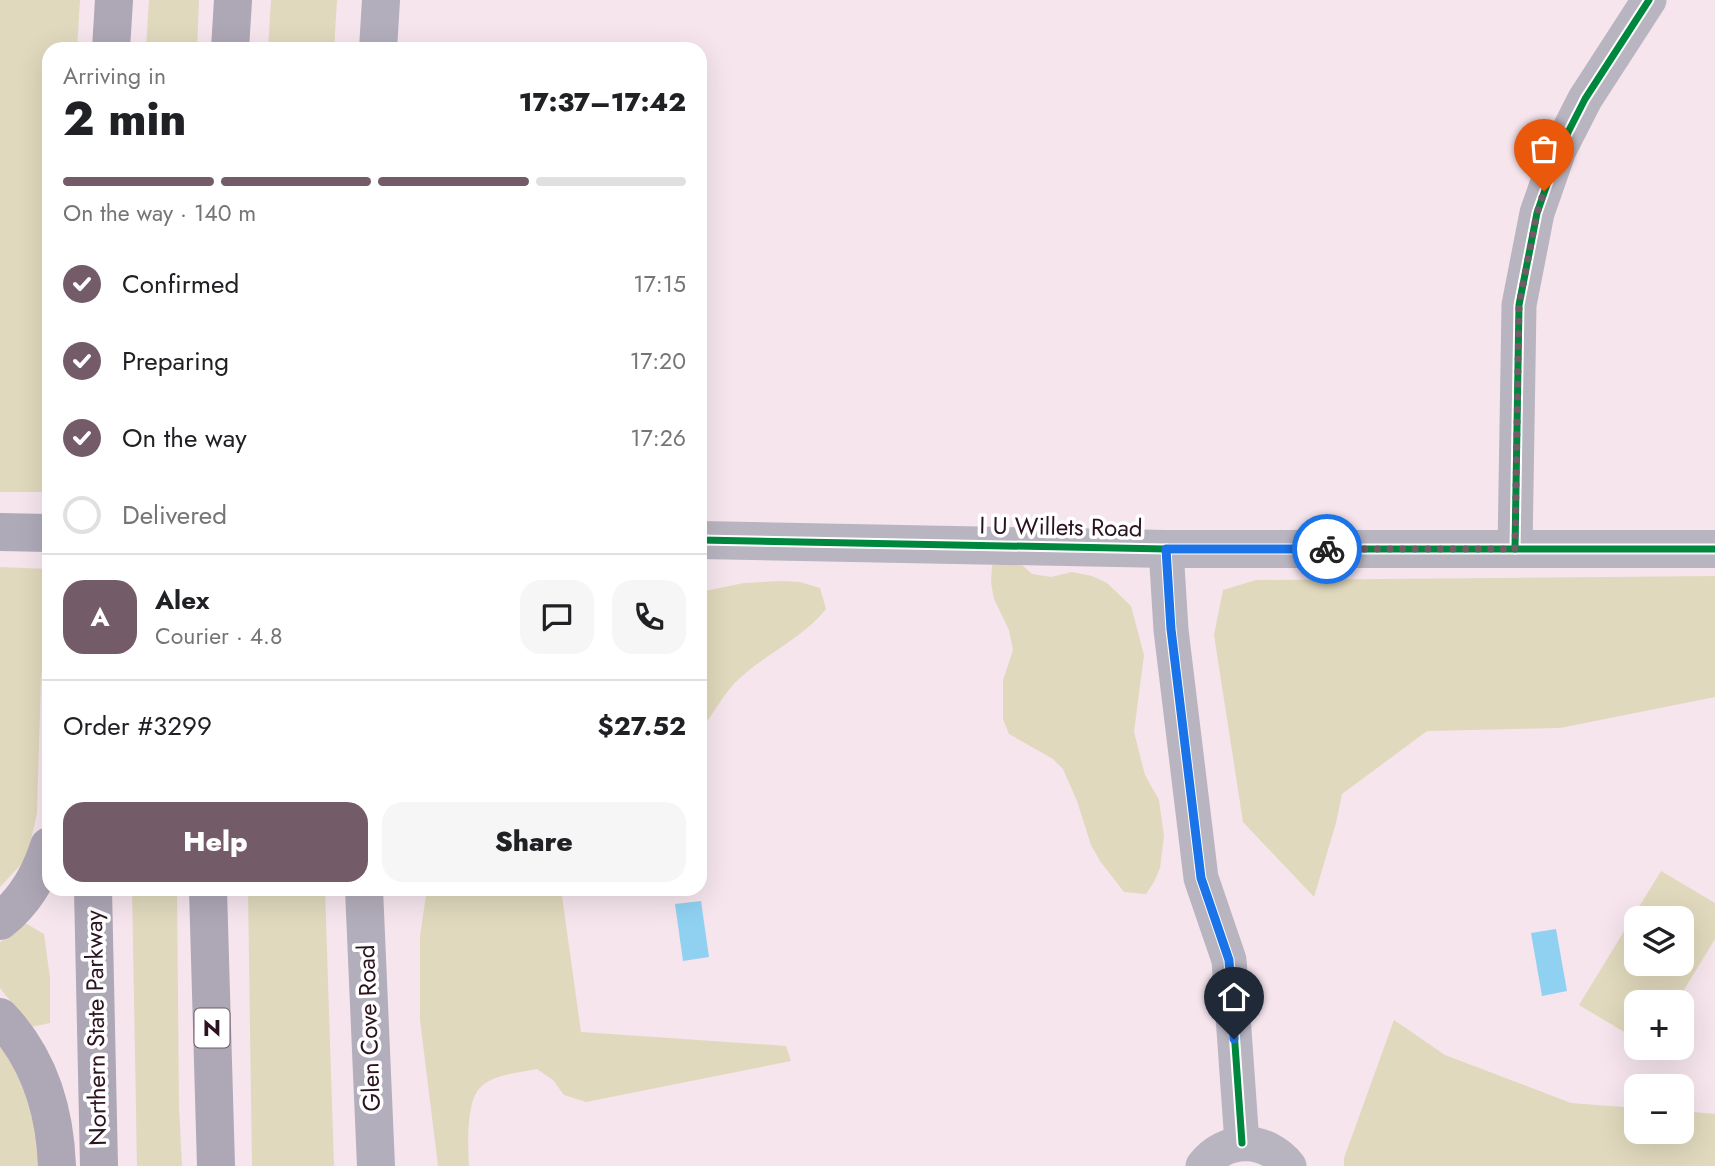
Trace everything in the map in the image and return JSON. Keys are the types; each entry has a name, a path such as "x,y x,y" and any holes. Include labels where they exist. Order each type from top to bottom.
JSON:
{"highway":[{"path":"111,42 114,0"},
{"path":"230,42 233,0"},
{"path":"0,921 15,908 27,892 42,864"},
{"name":"Northern State Parkway","path":"93,896 99,1166"},
{"name":"N","path":"208,896 216,1166"},
{"path":"0,1017 19,1040 43,1082 54,1132 57,1166"}],"main road":[{"path":"378,42 381,0"},
{"path":"0,532 42,533"},
{"name":"Glen Cove Road","path":"364,896 376,1166"}],"street":[{"path":"1515,549 1519,305 1537,213 1559,150 1585,99 1649,0"},
{"name":"I U Willets Road","path":"707,540 1166,549 1715,549"},
{"path":"1166,549 1171,629 1201,878 1229,960 1242,1143"},
{"path":"1203,1166 1214,1154 1227,1146 1242,1143 1259,1145 1275,1152 1289,1166"}],"shaded area":[{"path":"0,0 80,0 77,42 42,42 42,492 0,492"},
{"path":"149,0 199,0 197,42 146,42"},
{"path":"271,0 337,0 334,42 268,42"},
{"path":"1021,564 1032,574 1051,577 1072,572 1092,576 1107,583 1131,606 1144,655 1134,732 1145,775 1159,800 1164,836 1160,868 1146,894 1124,892 1091,845 1063,769 1053,759 1009,734 1003,719 1003,680 1013,650 1009,630 994,599 992,565"},
{"path":"0,567 42,569 37,813 27,858 0,887"},
{"path":"1715,576 1715,697 1560,728 1427,731 1342,794 1314,897 1243,822 1214,635 1223,590 1256,580"},
{"path":"800,582 820,588 826,609 796,637 740,678 707,721 707,591 744,583"},
{"path":"1661,871 1715,903 1715,939 1694,973 1694,906 1640,906"},
{"path":"132,896 177,896 182,1166 137,1166"},
{"path":"248,896 325,896 334,1166 252,1166"},
{"path":"426,896 562,896 581,1032 786,1046 791,1061 586,1102 564,1095 553,1080 537,1069 498,1077 479,1089 472,1105 469,1166 438,1166 420,1020 420,936"},
{"path":"25,923 44,934 50,978 50,1023 31,1027 0,988 0,942 13,935"},
{"path":"1624,931 1624,976 1692,976 1684,990 1624,990 1624,1032 1579,1005"},
{"path":"1394,1020 1445,1055 1571,1103 1624,1107 1624,1144 1694,1144 1694,1112 1715,1114 1715,1166 1344,1166 1344,1158"},
{"path":"0,1042 27,1069 43,1166 0,1166"}],"water":[{"path":"701,901 709,957 683,961 675,904"},
{"path":"1556,929 1567,991 1542,996 1531,933"}],"cycle path":[{"path":"1515,549 1519,305 1537,213 1559,150 1585,99 1649,0"},
{"path":"707,540 1166,549 1715,549"},
{"path":"1166,549 1171,630 1201,878 1229,960 1242,1143"}],"way so far":[{"path":"1327,549 1515,549 1519,305 1537,213 1544,191"}],"route":[{"path":"1234,1039 1229,960 1201,878 1171,629 1166,549 1327,549"}]}
